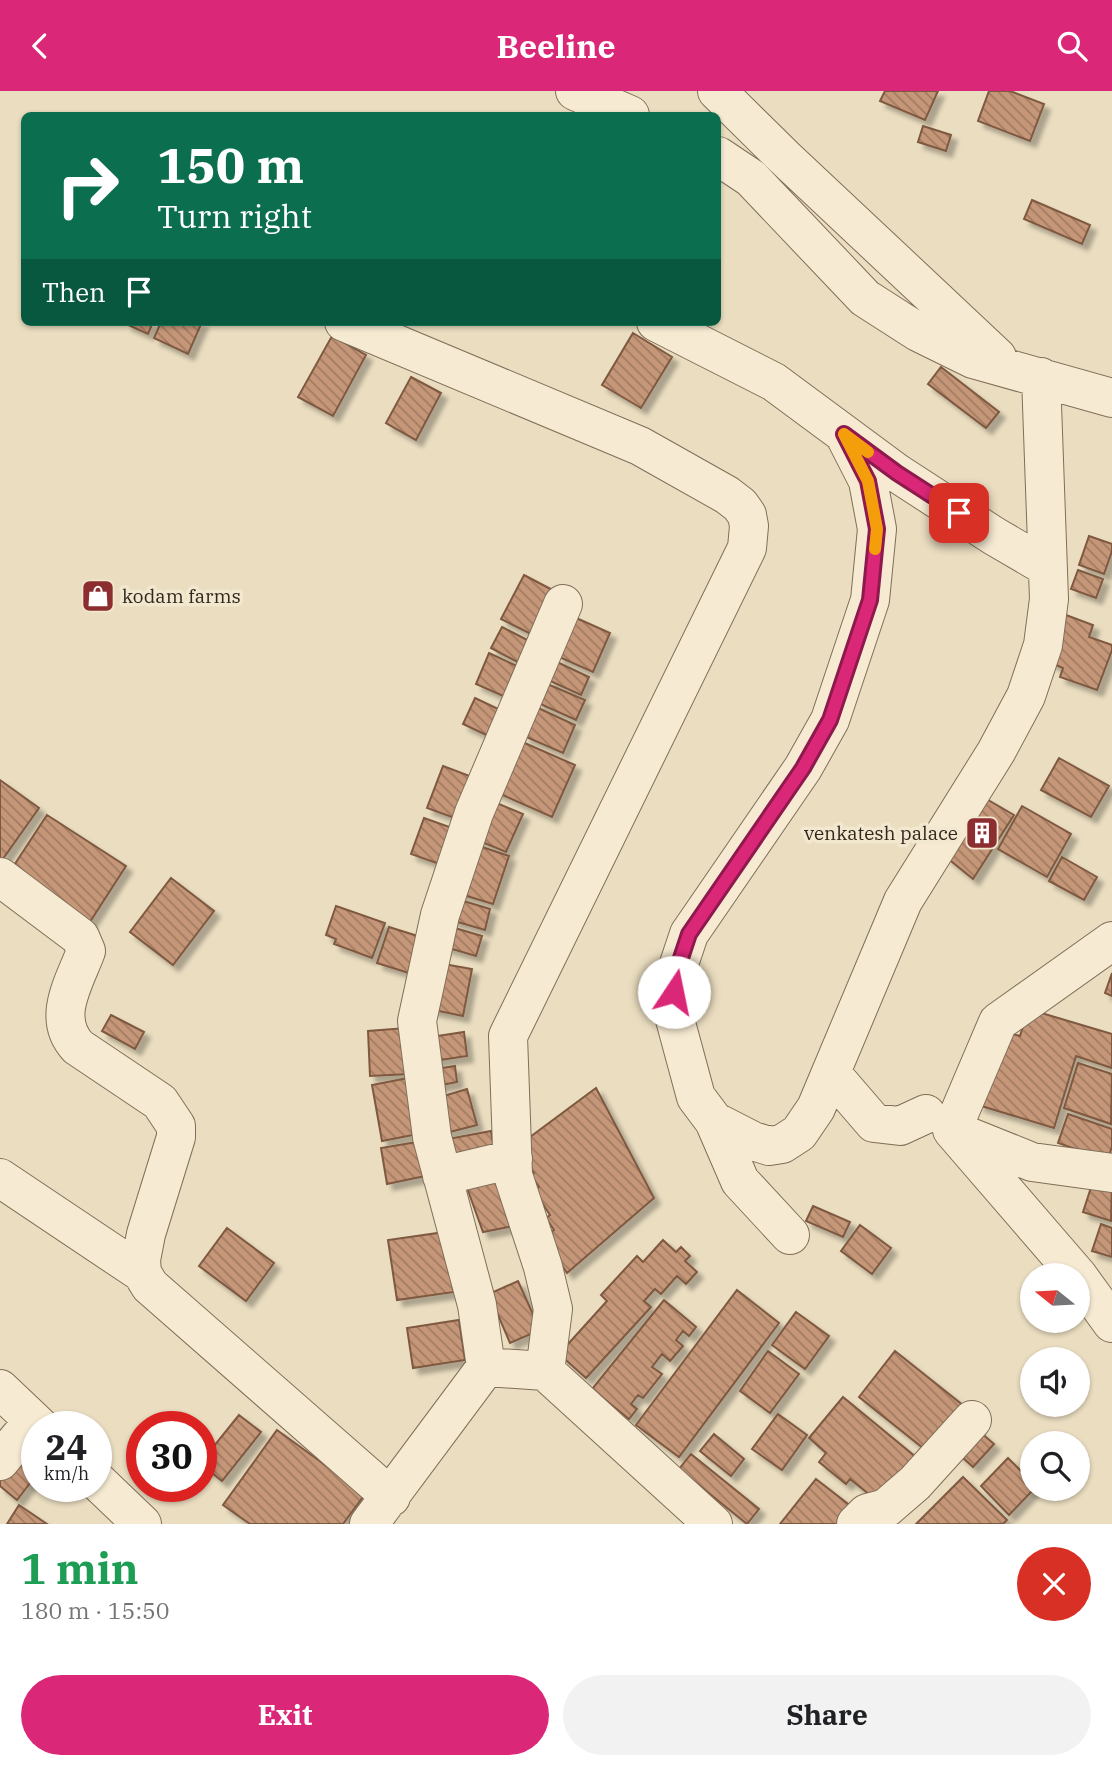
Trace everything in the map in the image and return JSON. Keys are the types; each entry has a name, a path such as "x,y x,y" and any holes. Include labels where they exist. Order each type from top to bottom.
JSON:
{"street":[{"path":"575,91 622,112"},
{"path":"714,1121 734,1133 769,1146 782,1144 799,1133 816,1108 903,901 996,752 1026,696 1043,645 1049,599 1048,567 1025,373 784,157 717,91"},
{"path":"721,158 751,178 865,298 918,332 973,359 1112,397"},
{"path":"366,326 389,330 640,446 727,495 740,505 747,515 749,526 747,548 723,599 508,1036 513,1175 543,1267 553,1309 545,1371"},
{"path":"664,326 774,382 897,473 994,536 1048,567"},
{"path":"789,1234 740,1181 714,1121 696,1097 673,1012 676,973 689,934 803,768 830,720 870,600 877,529 868,481 844,434"},
{"path":"0,1178 142,1273 150,1286 379,1515 486,1367 477,1305 432,1137 417,1020 440,915 474,813 563,604"},
{"path":"0,877 80,937 86,951 68,991 65,1019 69,1037 78,1047 160,1102 176,1126 176,1137 146,1234 141,1260 142,1273"},
{"path":"939,1122 998,1022 1112,941"},
{"path":"831,1073 874,1123 900,1126 939,1122 1032,1162 1112,1173"},
{"path":"939,1122 1066,1263"},
{"path":"442,1176 513,1159"},
{"path":"1090,1275 1112,1277"},
{"path":"1090,1293 1112,1323"},
{"path":"486,1367 545,1371 713,1524"},
{"path":"0,1389 23,1411"},
{"path":"856,1524 867,1513 886,1508 915,1483 972,1420"},
{"path":"0,1461 21,1439"},
{"path":"112,1496 142,1524"}],"building":[{"path":"885,91 938,91 925,120 880,101"},
{"path":"989,91 1010,91 1044,104 1030,141 978,121"},
{"path":"923,126 951,135 946,151 918,142"},
{"path":"1032,200 1090,225 1082,244 1024,219"},
{"path":"130,326 151,326 148,334"},
{"path":"159,326 200,326 188,354 154,338"},
{"path":"633,333 672,357 641,408 602,385"},
{"path":"332,336 366,355 333,416 298,397"},
{"path":"941,367 999,412 986,428 928,384"},
{"path":"411,377 441,393 416,440 386,423"},
{"path":"1089,536 1112,544 1104,574 1079,565"},
{"path":"1078,570 1103,579 1096,598 1071,589"},
{"path":"524,575 562,595 539,638 501,619"},
{"path":"1066,615 1093,625 1089,637 1112,645 1097,690 1060,677 1063,668 1049,662"},
{"path":"574,617 610,633 593,672 557,656"},
{"path":"502,627 541,647 529,668 491,648"},
{"path":"489,653 532,673 519,703 476,684"},
{"path":"557,662 589,677 581,695 548,680"},
{"path":"545,683 585,700 576,720 536,702"},
{"path":"475,698 511,715 499,741 463,724"},
{"path":"536,707 575,725 563,753 524,736"},
{"path":"511,737 575,765 552,817 489,789"},
{"path":"1059,758 1109,786 1091,817 1041,790"},
{"path":"443,766 475,778 460,820 427,808"},
{"path":"0,780 39,808 0,863"},
{"name":"venkatesh palace","path":"983,797 1014,815 973,879 946,857"},
{"path":"487,799 523,814 506,852 470,837"},
{"path":"1022,806 1071,834 1047,877 998,849"},
{"path":"47,815 126,866 86,928 7,876"},
{"path":"424,818 458,830 445,866 411,854"},
{"path":"473,844 509,856 493,904 457,893"},
{"path":"1062,857 1097,877 1084,900 1049,881"},
{"path":"171,878 214,911 173,965 130,932"},
{"path":"457,899 490,909 485,930 451,920"},
{"path":"336,906 385,923 372,958 334,944 336,939 326,935"},
{"path":"448,926 482,936 476,956 442,946"},
{"path":"389,927 424,938 412,974 377,963"},
{"path":"438,963 472,969 463,1016 429,1009"},
{"path":"1112,973 1112,996 1105,993"},
{"path":"1028,1009 1112,1034 1112,1068 1076,1056 1054,1128 978,1105 1009,1033 1020,1036"},
{"path":"111,1015 144,1032 135,1049 102,1031"},
{"path":"406,1028 409,1074 370,1076 368,1031"},
{"path":"464,1032 467,1056 427,1062 424,1038"},
{"path":"1078,1063 1112,1074 1111,1124 1064,1108"},
{"path":"455,1066 457,1082 432,1087 429,1070"},
{"path":"408,1078 418,1134 382,1141 372,1085"},
{"path":"596,1088 654,1198 567,1273 552,1251 547,1235 554,1230 546,1218 550,1215 534,1190 539,1187 526,1162 532,1157 522,1143"},
{"path":"467,1089 477,1125 446,1133 437,1098"},
{"path":"1068,1114 1112,1129 1112,1147 1107,1160 1058,1143"},
{"path":"491,1131 496,1161 454,1169 448,1139"},
{"path":"423,1141 430,1175 387,1184 381,1148"},
{"path":"1095,1175 1112,1181 1111,1221 1083,1212"},
{"path":"503,1177 518,1225 483,1232 466,1185"},
{"path":"813,1206 850,1222 843,1237 806,1221"},
{"path":"1101,1224 1112,1228 1112,1257 1092,1251"},
{"path":"860,1225 891,1248 872,1274 841,1251"},
{"path":"227,1228 274,1263 246,1301 199,1266"},
{"path":"445,1232 454,1292 397,1300 388,1240"},
{"path":"663,1240 676,1252 681,1247 690,1256 685,1261 697,1272 686,1284 677,1276 661,1294 655,1289 644,1301 651,1307 586,1378 559,1354 607,1301 601,1295 637,1256 643,1262"},
{"path":"518,1281 540,1330 510,1343 489,1294"},
{"path":"737,1290 779,1323 679,1457 636,1425"},
{"path":"664,1300 696,1327 689,1336 683,1331 676,1340 683,1346 670,1361 662,1354 652,1367 662,1374 643,1398 638,1395 631,1404 637,1409 629,1419 592,1389"},
{"path":"796,1312 829,1336 805,1369 772,1345"},
{"path":"459,1320 465,1360 413,1368 407,1328"},
{"path":"768,1351 799,1374 770,1413 740,1391"},
{"path":"895,1351 969,1410 933,1456 859,1397"},
{"path":"843,1397 917,1458 880,1503 850,1479 846,1484 819,1462 826,1453 809,1438"},
{"path":"778,1414 807,1435 782,1470 752,1449"},
{"path":"239,1415 261,1432 222,1481 217,1477 217,1442"},
{"path":"971,1424 994,1444 973,1467 951,1447"},
{"path":"277,1430 365,1494 343,1524 250,1524 223,1505"},
{"path":"714,1434 744,1459 731,1476 700,1451"},
{"path":"13,1451 21,1457 21,1495 17,1500 0,1486 0,1467"},
{"path":"691,1454 759,1509 747,1524 679,1469"},
{"path":"1008,1458 1020,1470 1020,1501 1022,1501 1009,1515 981,1486"},
{"path":"963,1477 1007,1520 1003,1524 916,1524"},
{"path":"816,1479 852,1507 839,1524 780,1524"},
{"path":"19,1505 47,1524 7,1524"}],"slow traffic":[{"path":"868,452 844,434 868,481 877,529 875,549"}],"place":[{"name":"kodam farms","path":"98,596"},
{"name":"venkatesh palace","path":"982,833"}],"route":[{"path":"674,992 676,973 689,934 803,768 830,720 870,600 877,529 868,481 844,434 897,473 959,513"}]}
